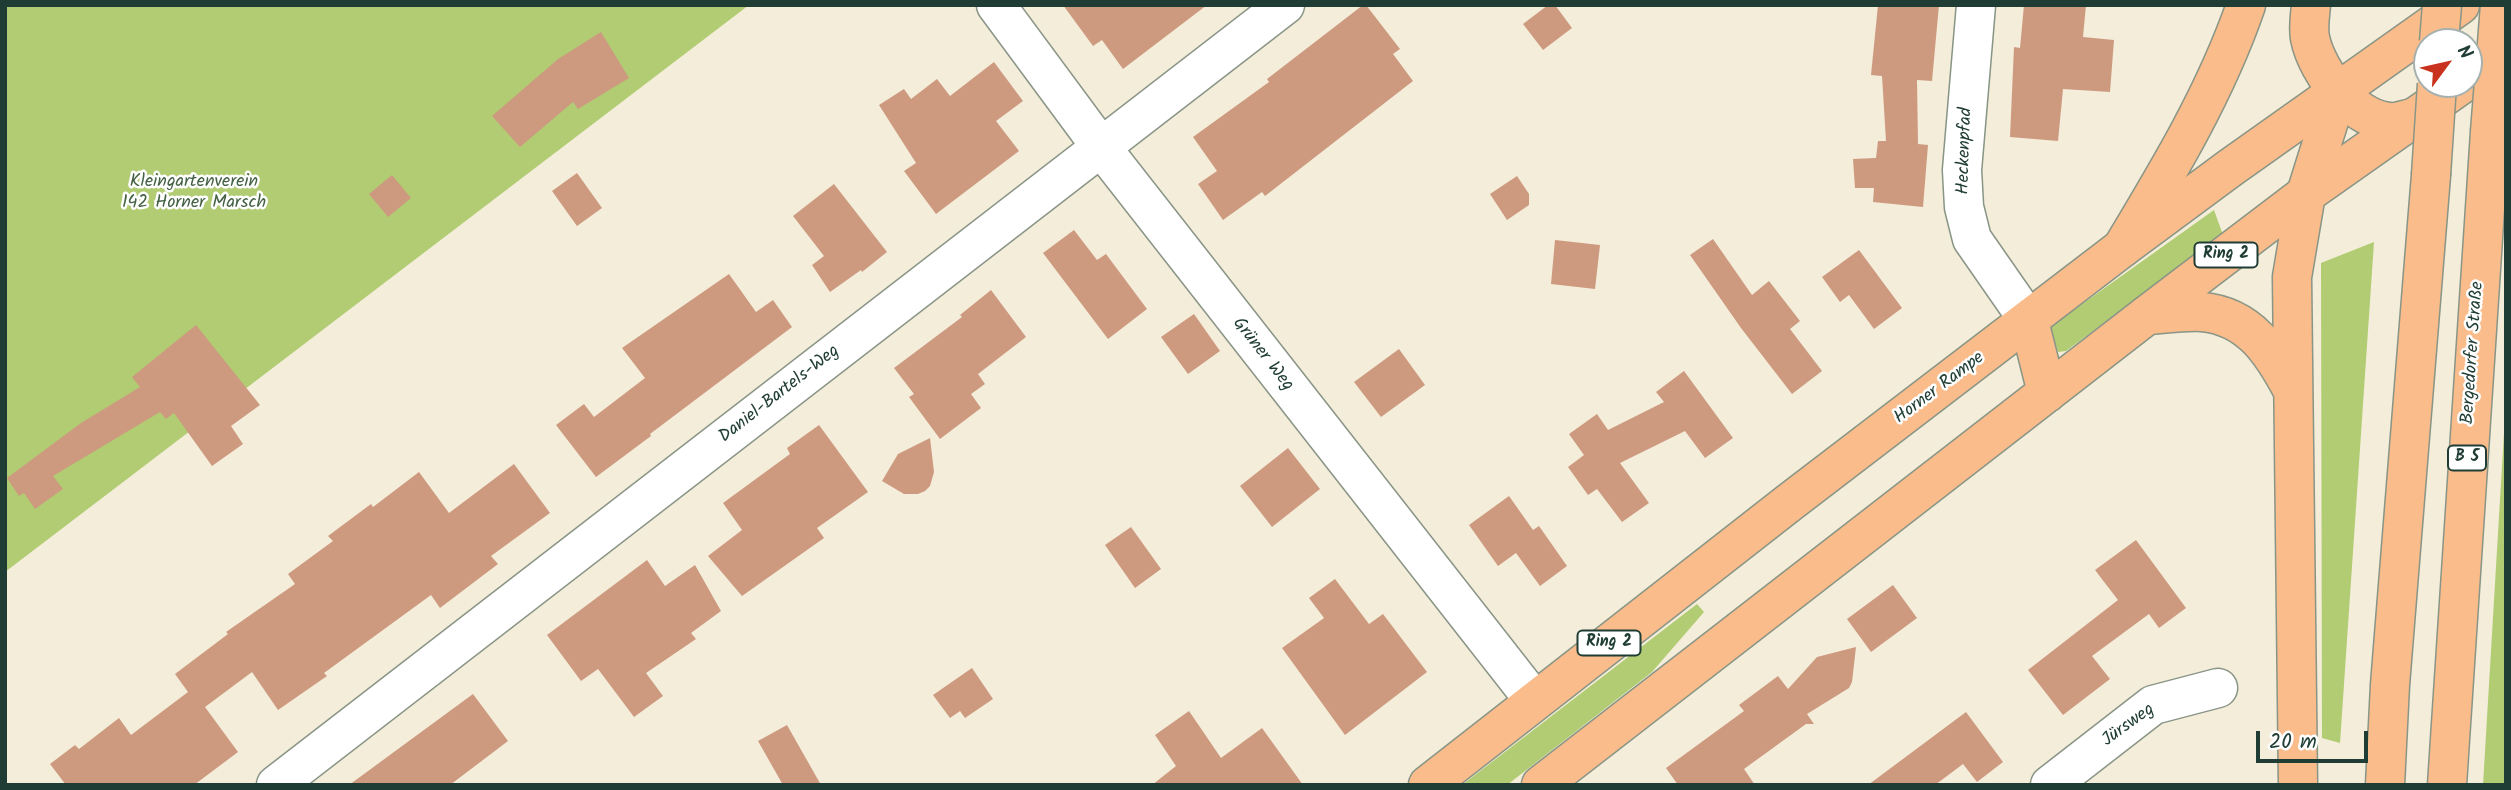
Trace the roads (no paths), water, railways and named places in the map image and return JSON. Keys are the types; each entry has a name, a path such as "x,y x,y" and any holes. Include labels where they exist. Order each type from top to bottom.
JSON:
{"main road":[{"path":"2122,248 2202,110 2235,38 2246,5"},
{"path":"2311,5 2309,29 2315,54 2339,93 2365,114 2396,122 2412,118"},
{"path":"2440,28 2442,5"},
{"name":"Horner Rampe","path":"1428,785 2122,248 2460,5"},
{"name":"Bergedorfer Straße","path":"2447,785 2453,662 2500,5"},
{"path":"2483,70 2506,55"},
{"path":"2298,785 2292,277 2306,194 2339,93"},
{"path":"2385,785 2392,657 2436,98"},
{"name":"Ring 2","path":"1541,785 2147,315 2306,194 2441,98"},
{"path":"2147,315 2200,312 2235,320 2259,339 2280,366 2294,394"},
{"path":"2029,321 2047,393"}],"street":[{"name":"Grüner Weg","path":"996,5 1101,147 1534,701"},
{"name":"Daniel-Bartels-Weg","path":"276,785 1285,5"},
{"name":"Heckenpfad","path":"1976,5 1962,170 1964,208 1972,239 2029,321"},
{"name":"Jürsweg","path":"2050,785 2153,705 2218,688"}],"park label":[{"name":"Kleingartenverein 142 Horner Marsch","path":"194,193"}]}
